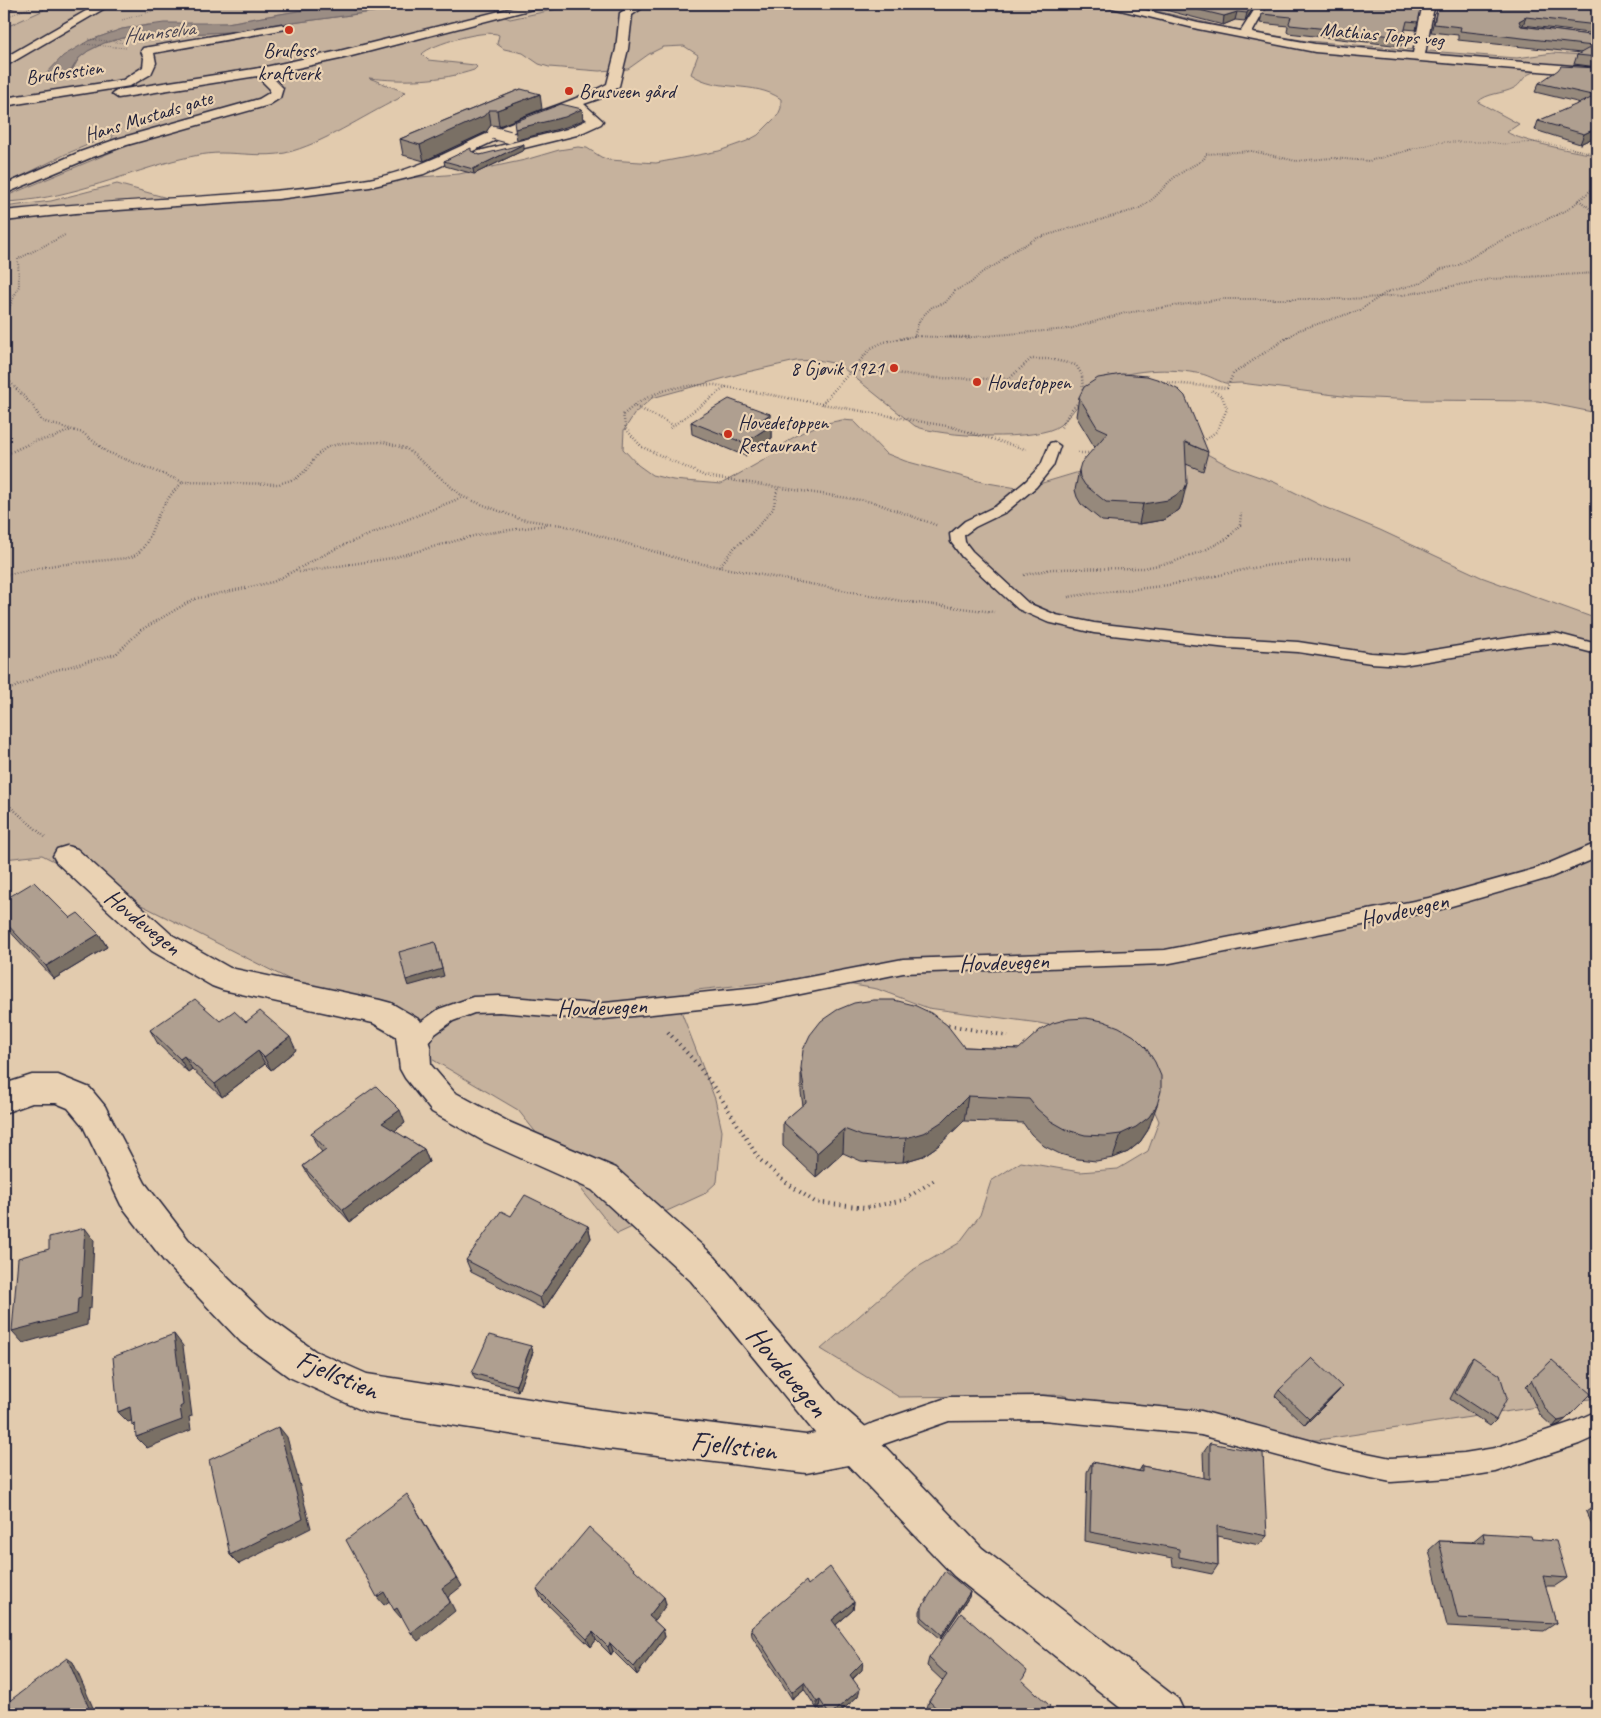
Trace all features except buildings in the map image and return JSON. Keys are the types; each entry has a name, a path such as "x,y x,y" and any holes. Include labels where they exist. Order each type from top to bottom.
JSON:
{"main road":[{"path":"4,63 106,4"},
{"path":"4,114 43,104 182,86 260,72 340,55 518,6 540,4"},
{"path":"435,165 467,147 614,86 622,50 626,13 642,4"},
{"name":"Mathias Topps veg","path":"1108,4 1242,35 1315,48 1597,72"},
{"path":"1242,35 1247,32 1263,4"},
{"path":"1418,57 1426,12 1431,4"},
{"name":"Brufosstien","path":"4,102 126,83 140,78 148,71 151,64 147,50 282,27"},
{"name":"Hans Mustads gate","path":"4,190 85,155 122,142 264,102 275,95 277,88 260,72"},
{"path":"4,216 328,190 405,176 435,165 572,132 596,121 575,103"},
{"path":"494,133 529,143"},
{"name":"Hovdevegen","path":"67,856 162,942 223,978 380,1012 409,1029 414,1046 416,1069 443,1102 497,1132 604,1179 702,1269 825,1416 855,1444 968,1562 1163,1714"},
{"name":"Fjellstien","path":"4,1099 32,1088 58,1090 79,1098 94,1116 133,1194 182,1257 254,1329 302,1364 366,1393 600,1429 806,1454 855,1444"}],"lane":[{"path":"1052,452 1047,466 1016,497 1001,509 970,524 957,534 958,542 967,554 1023,606 1052,619 1094,628 1228,643 1298,647 1404,660 1527,640 1555,638 1597,650"},
{"name":"Hovdevegen","path":"414,1046 428,1028 446,1015 473,1005 498,1004 595,1012 757,995 903,966 1165,957 1434,904 1543,873 1588,855 1597,849"},
{"path":"855,1444 873,1435 949,1409 1043,1408 1201,1423 1327,1456 1391,1470 1464,1465 1495,1460 1578,1432 1597,1423"}],"path":[{"path":"4,18 38,4"},
{"name":"Brufosstien","path":"86,39 127,43"},
{"name":"Brufosstien","path":"84,44 113,47"},
{"path":"914,336 920,319 932,307 945,303 956,290 971,283 981,273 999,263 1010,253 1037,238 1138,209 1156,197 1168,183 1204,159 1206,154 1252,151 1296,161 1332,158 1369,161 1439,142 1488,142 1503,144 1540,142 1597,154"},
{"path":"1155,382 1172,382 1210,389 1227,388 1233,374 1298,330 1360,310 1387,292 1421,282 1441,269 1457,266 1481,254 1492,245 1569,209 1597,185"},
{"path":"1579,200 1597,214"},
{"path":"4,319 19,286 18,259 46,243 100,220 110,206"},
{"path":"822,404 871,348 884,342 914,336 961,338 1068,329 1125,313 1222,299 1349,299 1403,296 1418,291 1491,280 1597,273"},
{"path":"852,370 936,378 1003,379 1010,378 1031,360 1050,359 1070,363 1080,370 1084,383 1082,392 1084,397 1063,423 1052,452"},
{"path":"4,376 33,406 42,421 83,432 107,452 183,482 279,484 296,478 327,447 343,442 384,442 407,449 463,497 520,519 551,525"},
{"path":"957,534 918,517 873,502 705,476 642,447 626,429 624,415 634,405 657,391 681,385 715,385 952,427 1052,452 1096,454"},
{"path":"634,405 670,426 726,387"},
{"path":"1195,445 1204,442 1217,431 1227,409 1222,396 1210,389"},
{"path":"4,468 7,454 35,441 52,438 71,430"},
{"path":"4,575 25,569 107,559 123,559 137,555 149,541 152,528 174,489 183,482"},
{"path":"719,568 735,547 749,536 773,509 778,486"},
{"path":"4,692 49,672 116,654 141,630 194,599 273,582 339,547 463,497"},
{"path":"1000,584 1019,576 1052,569 1144,568 1173,562 1205,550 1228,538 1240,526 1241,512"},
{"path":"295,572 392,558 481,534 562,525 668,556 719,568 901,601 995,612"},
{"path":"1033,610 1054,600 1102,591 1163,586 1208,579 1253,568 1307,561 1352,558"},
{"path":"4,801 67,856"},
{"path":"639,1007 666,1030 697,1064 718,1093 759,1159 784,1181 815,1202 865,1208 904,1200 936,1179"},
{"path":"934,1022 1008,1036"}],"shaded area":[{"path":"4,4 63,4 4,33"},
{"path":"363,4 298,11 227,23 148,25 122,29 88,41 70,74 79,58 88,51 104,43 127,37 227,32 430,4 496,4 495,8 510,19 581,4 1129,4 1224,27 1307,41 1517,58 1553,53 1597,56 1597,75 1538,71 1528,74 1514,88 1490,95 1478,102 1519,124 1507,132 1550,146 1597,155 1597,413 1538,401 1418,400 1350,397 1241,383 1227,383 1184,371 1157,370 1116,377 1092,387 1073,412 1060,425 1049,430 1012,436 966,435 927,430 915,426 838,364 817,360 796,361 743,373 652,398 635,413 624,430 623,449 638,465 652,475 673,480 721,484 771,456 789,440 803,432 822,424 842,420 854,421 885,453 905,461 982,482 1017,488 1029,487 1079,472 1207,454 1231,467 1274,482 1324,507 1380,530 1481,577 1597,619 1597,1396 1590,1399 1318,1440 1208,1438 1062,1395 899,1397 821,1349 911,1271 959,1243 980,1215 991,1181 1021,1162 1080,1172 1118,1169 1148,1151 1159,1121 1144,1088 1095,1035 1039,1023 928,1008 877,989 824,980 770,982 697,990 681,996 681,1011 715,1099 722,1131 717,1182 704,1194 617,1234 518,1110 340,1005 42,855 4,859 4,207 51,201 117,184 171,199 338,190 407,178 459,174 578,147 587,148 609,160 656,163 719,151 747,141 758,135 778,115 781,108 781,99 770,93 713,83 691,74 698,55 684,46 663,47 649,54 628,69 599,71 549,67 539,64 523,53 504,49 497,44 499,35 493,33 472,35 436,46 422,54 428,60 475,65 477,67 474,70 422,80 369,78 405,92 398,99 343,129 299,149 269,155 221,153 196,156 172,161 89,187 47,197 4,202 4,197 119,149 111,140 114,134 66,154 4,185 4,28 44,10 39,5"},
{"path":"496,4 581,4 510,19 497,12"}],"water":[{"name":"Hunnselva","path":"363,4 430,4 227,32 127,37 104,43 88,51 79,58 67,77 55,80 47,79 46,74 63,56 88,41 122,29 164,23 227,23 298,11"}],"place":[{"name":"Brufoss kraftverk","path":"289,30"},
{"name":"Brusveen gård","path":"569,91"},
{"name":"8 Gjøvik 1921","path":"894,368"},
{"name":"Hovdetoppen","path":"977,382"},
{"name":"Hovedetoppen Restaurant","path":"728,434"}]}
